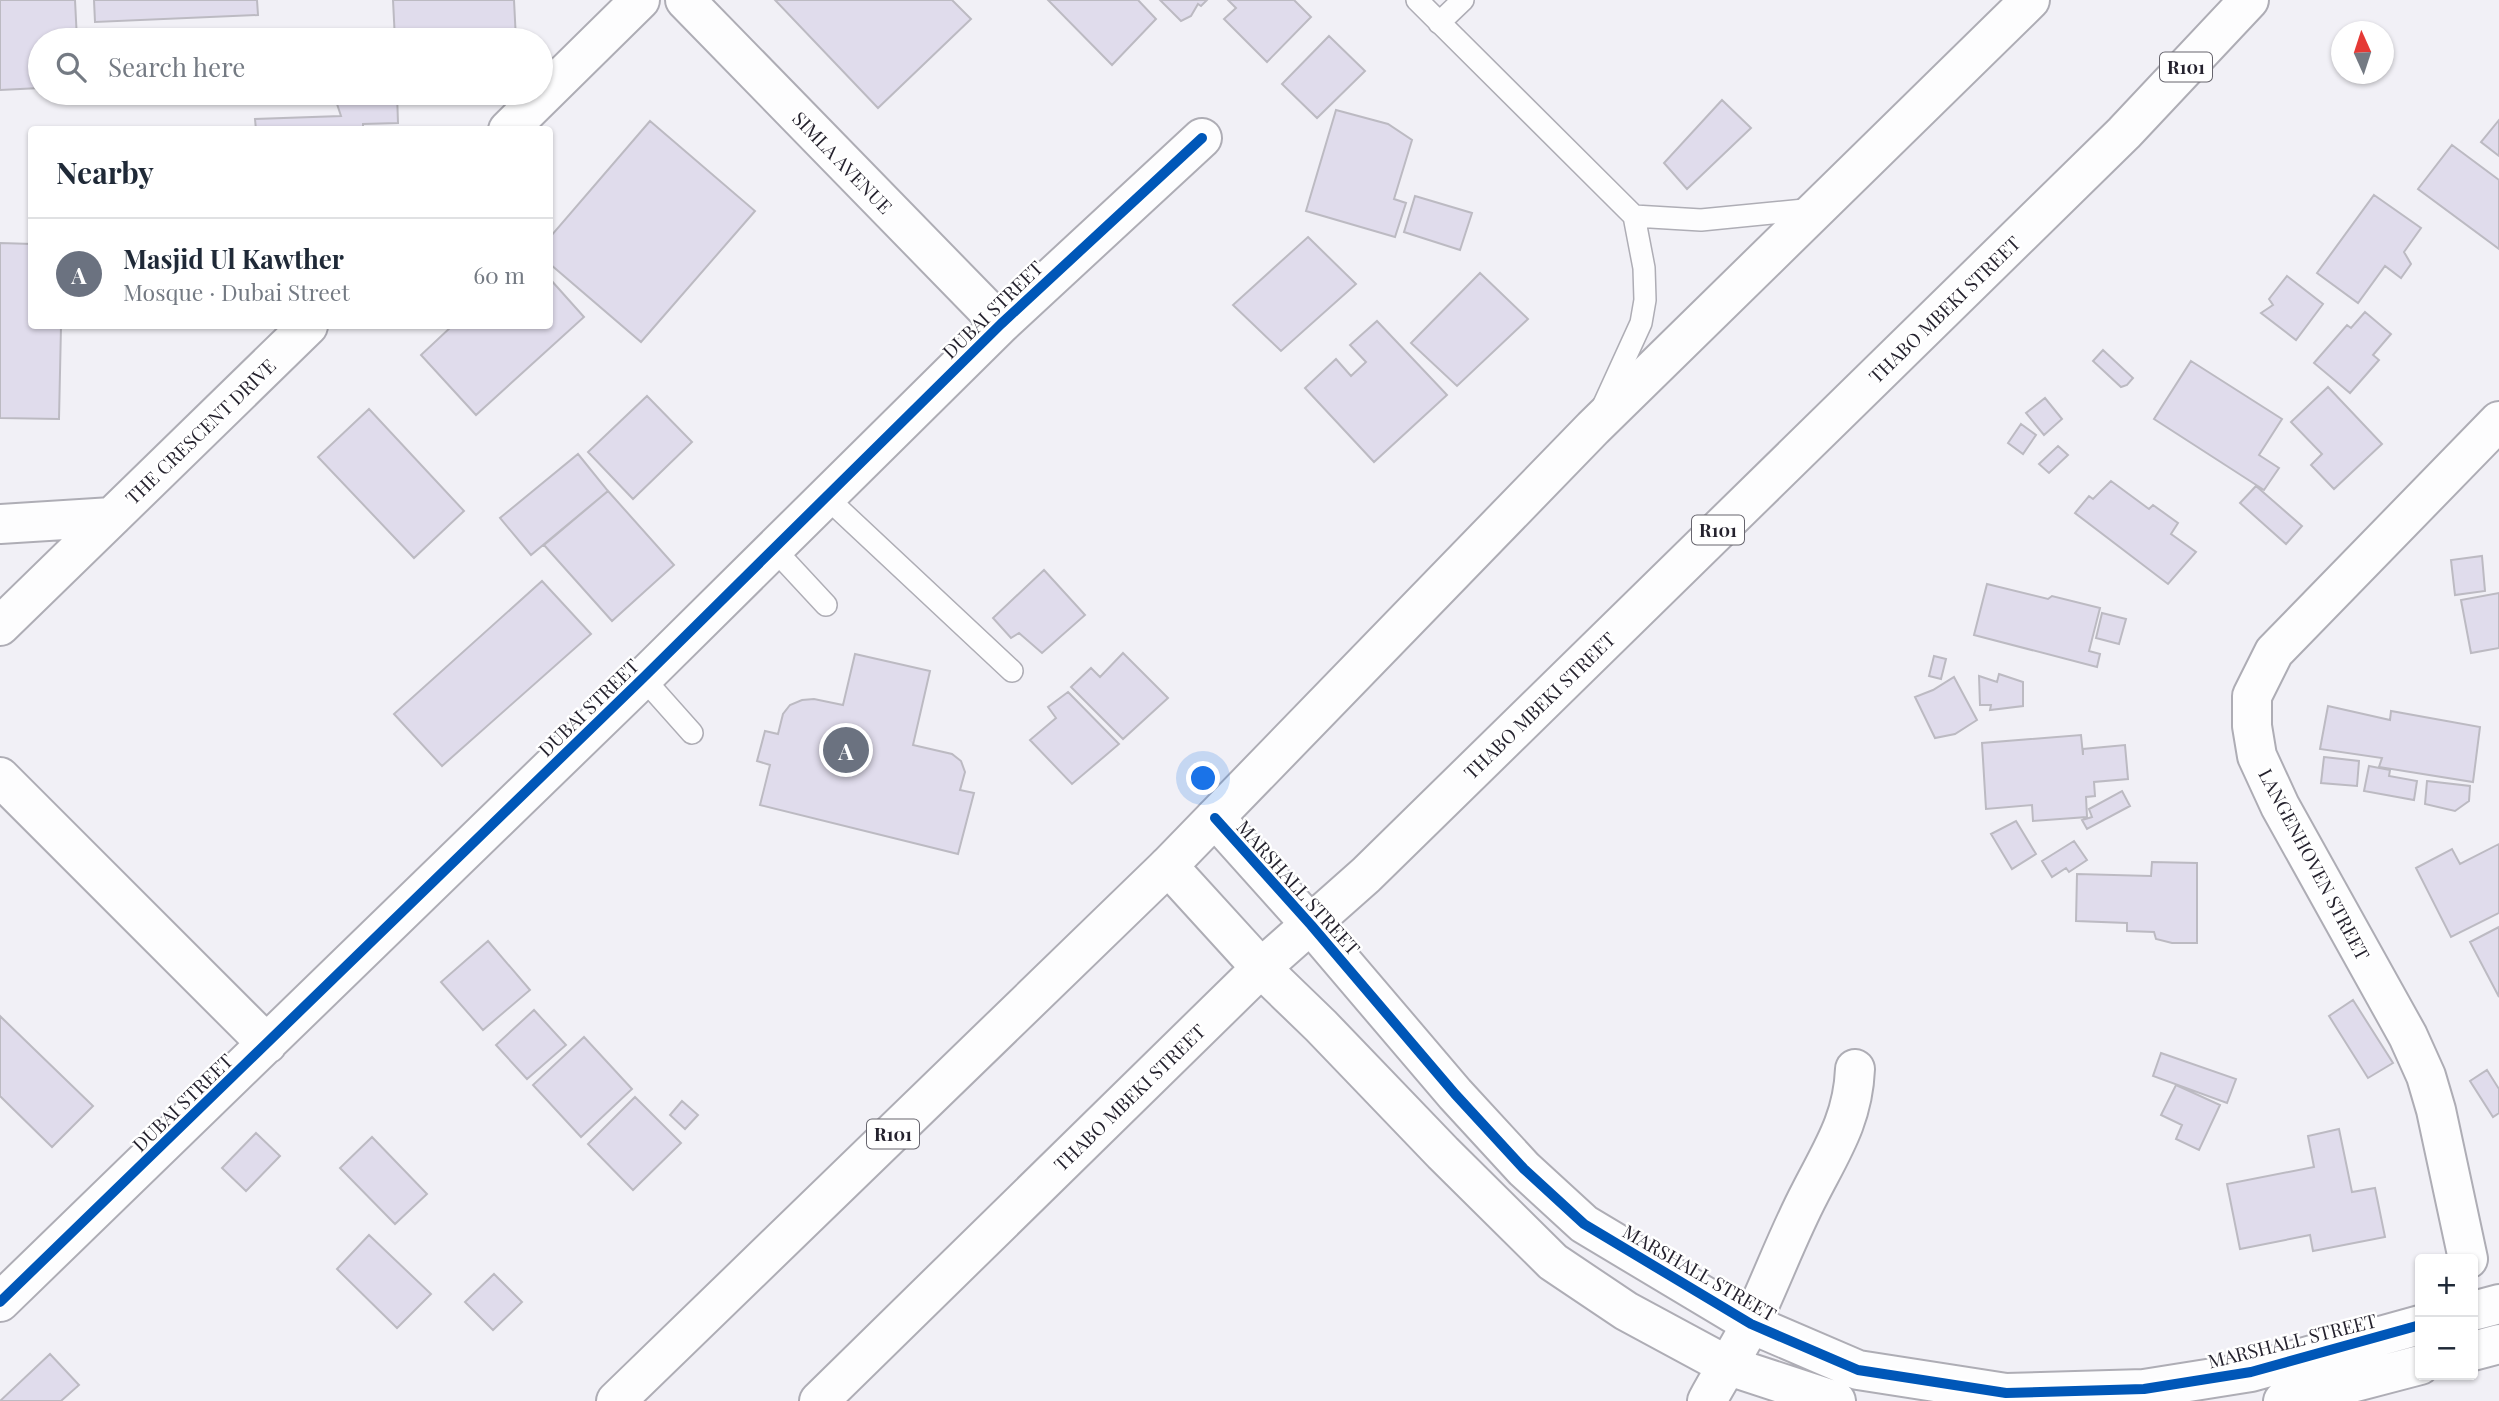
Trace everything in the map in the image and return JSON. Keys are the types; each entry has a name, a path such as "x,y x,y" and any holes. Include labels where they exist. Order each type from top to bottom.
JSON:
{"street":[{"path":"553,86 640,0"},
{"name":"SIMLA AVENUE","path":"685,0 1001,324"},
{"name":"R101","path":"616,1401 1168,866 1593,428 2030,0"},
{"name":"THABO MBEKI STREET","path":"819,1401 1261,968 1366,875 2124,133 2249,0"},
{"path":"512,126 533,105"},
{"name":"DUBAI STREET","path":"0,1302 643,678 1001,324 1202,138"},
{"name":"THE CRESCENT DRIVE","path":"0,524 112,517 305,329"},
{"name":"LANGENHOVEN STREET","path":"2467,1254 2436,1110 2426,1076 2409,1036 2280,806 2257,755 2252,726 2252,696 2274,652 2499,421"},
{"path":"0,626 112,517"},
{"path":"0,777 267,1044"},
{"name":"MARSHALL STREET","path":"1215,818 1464,1103 1524,1169 1584,1224 1751,1324 1858,1370 2006,1393 2144,1389 2251,1372 2415,1326"},
{"path":"1168,866 1261,968 1553,1262 1626,1311 1726,1365 1836,1401"},
{"name":"MARSHALL STREET","path":"1707,1401 1751,1324 1809,1194 1831,1156 1846,1122 1854,1089 1855,1069"},
{"path":"2478,1350 2499,1344"},
{"path":"2283,1401 2415,1366"}],"lane":[{"path":"1417,0 1634,216 1644,268 1645,300 1641,323 1593,428"},
{"path":"1439,23 1463,0"},
{"path":"1634,216 1701,220 1817,209"},
{"path":"826,497 1012,671"},
{"path":"774,549 826,605"},
{"path":"643,678 692,733"}],"building":[{"path":"0,0 75,0 76,28 28,28 28,89 0,90"},
{"path":"94,0 257,0 258,15 95,22"},
{"path":"393,0 514,0 515,28 394,28"},
{"path":"775,0 952,0 971,19 878,108"},
{"path":"1048,0 1138,0 1156,19 1112,65"},
{"path":"1160,0 1207,0 1201,6 1198,4 1191,16 1181,21"},
{"path":"1228,0 1294,0 1311,17 1267,62 1224,19 1236,8"},
{"path":"1329,36 1365,71 1317,118 1282,84"},
{"path":"1722,100 1751,128 1687,189 1664,163"},
{"path":"337,105 397,105 398,123 363,126 256,126 255,119 341,116"},
{"path":"1336,110 1388,124 1412,140 1394,199 1406,203 1395,237 1306,211"},
{"path":"2499,120 2499,156 2481,142"},
{"path":"650,121 755,211 641,342 553,267 553,234"},
{"path":"2452,145 2499,180 2499,249 2418,189"},
{"path":"2374,195 2421,228 2404,252 2411,264 2401,278 2385,266 2358,303 2317,273"},
{"path":"1415,196 1472,213 1460,250 1404,232"},
{"path":"1308,237 1356,284 1281,351 1233,305"},
{"path":"0,243 28,244 28,329 61,329 59,419 0,418"},
{"path":"1480,273 1528,319 1457,386 1411,343"},
{"path":"2287,276 2323,304 2296,340 2261,313 2273,305 2269,299"},
{"path":"553,282 584,317 476,415 421,355 449,329 553,329"},
{"path":"2365,312 2391,334 2373,355 2379,360 2350,393 2314,363 2347,325 2351,328"},
{"path":"1377,321 1447,395 1374,462 1305,388 1336,359 1351,376 1366,362 1350,345"},
{"path":"2103,350 2133,378 2127,385 2121,387 2093,361"},
{"path":"2191,361 2282,419 2259,455 2279,468 2264,490 2154,419"},
{"path":"2328,387 2382,444 2334,489 2311,465 2322,454 2291,422"},
{"path":"647,396 692,442 633,499 588,452"},
{"path":"2045,398 2062,419 2044,435 2026,413"},
{"path":"369,409 464,511 414,558 318,457"},
{"path":"2021,424 2036,435 2023,454 2008,443"},
{"path":"2058,446 2068,455 2049,473 2039,464"},
{"path":"578,454 608,491 531,555 500,518"},
{"path":"2111,481 2149,509 2153,505 2178,523 2171,534 2196,552 2168,584 2075,513 2089,496 2093,499"},
{"path":"2256,486 2302,526 2286,544 2240,503"},
{"path":"608,491 674,565 612,621 544,545"},
{"path":"2482,556 2485,591 2455,595 2451,560"},
{"path":"1044,570 1085,615 1042,653 1019,633 1011,638 993,618"},
{"path":"542,581 591,634 442,766 394,714"},
{"path":"1987,584 2100,608 2089,651 2100,654 2097,667 1974,635"},
{"path":"2499,593 2499,648 2471,653 2461,600"},
{"path":"2102,613 2126,619 2119,644 2096,638"},
{"path":"1123,653 1168,698 1123,739 1071,687 1091,668 1100,677"},
{"path":"855,654 930,671 913,745 952,754 961,761 965,772 960,790 974,793 958,854 760,805 770,765 757,761 765,731 778,734 783,714 790,705 802,700 814,699 843,705"},
{"path":"1934,656 1946,659 1941,679 1929,676"},
{"path":"1999,674 2023,682 2023,706 1990,710 1991,705 1980,705 1979,676 1997,682"},
{"path":"1954,677 1977,720 1955,734 1935,738 1915,697"},
{"path":"1068,692 1119,744 1072,784 1030,740 1056,718 1048,707"},
{"path":"2328,706 2390,720 2391,711 2480,727 2473,782 2379,767 2382,758 2320,749"},
{"path":"2081,735 2083,755 2083,749 2125,745 2128,779 2094,782 2095,796 2086,797 2087,817 2033,821 2032,805 1986,809 1982,743"},
{"path":"2324,757 2359,761 2357,786 2321,783"},
{"path":"2369,766 2390,770 2389,776 2417,781 2414,800 2364,791"},
{"path":"2427,781 2470,786 2469,801 2455,811 2425,804"},
{"path":"2122,791 2130,806 2087,829 2082,820 2092,817 2089,809"},
{"path":"2016,821 2036,854 2012,869 1991,834"},
{"path":"2074,841 2087,860 2069,872 2066,868 2052,877 2042,861"},
{"path":"2499,844 2499,913 2451,937 2416,868 2452,849 2460,864"},
{"path":"2152,862 2197,863 2197,943 2172,943 2156,939 2154,932 2127,931 2127,923 2076,921 2077,874 2151,876"},
{"path":"2499,927 2499,997 2470,942"},
{"path":"488,941 530,990 483,1030 441,982"},
{"path":"2353,1000 2393,1063 2368,1078 2329,1016"},
{"path":"534,1010 566,1045 527,1079 496,1045"},
{"path":"0,1016 93,1106 52,1147 0,1096"},
{"path":"584,1037 632,1089 581,1137 533,1085"},
{"path":"2161,1053 2236,1079 2227,1103 2153,1076"},
{"path":"2487,1070 2499,1089 2499,1113 2493,1117 2470,1081"},
{"path":"2176,1085 2220,1105 2199,1150 2176,1139 2182,1125 2161,1115"},
{"path":"635,1097 681,1143 633,1190 588,1144"},
{"path":"682,1101 698,1115 685,1129 670,1115"},
{"path":"2339,1129 2352,1192 2375,1188 2385,1237 2313,1251 2310,1235 2240,1249 2227,1184 2314,1167 2308,1136"},
{"path":"256,1133 280,1156 246,1191 222,1168"},
{"path":"372,1137 427,1194 395,1224 340,1168"},
{"path":"369,1235 431,1294 397,1328 337,1269"},
{"path":"494,1274 522,1302 493,1330 465,1302"},
{"path":"50,1354 79,1385 61,1401 0,1401"}],"cycle path":[{"path":"0,1302 643,678 1001,324 1202,138"},
{"path":"1215,818 1311,925 1455,1094 1524,1169 1584,1224 1751,1324 1858,1370 2006,1393 2144,1389 2251,1372 2415,1326"}],"place":[{"name":"Masjid Ul Kawther","path":"846,750"}]}
